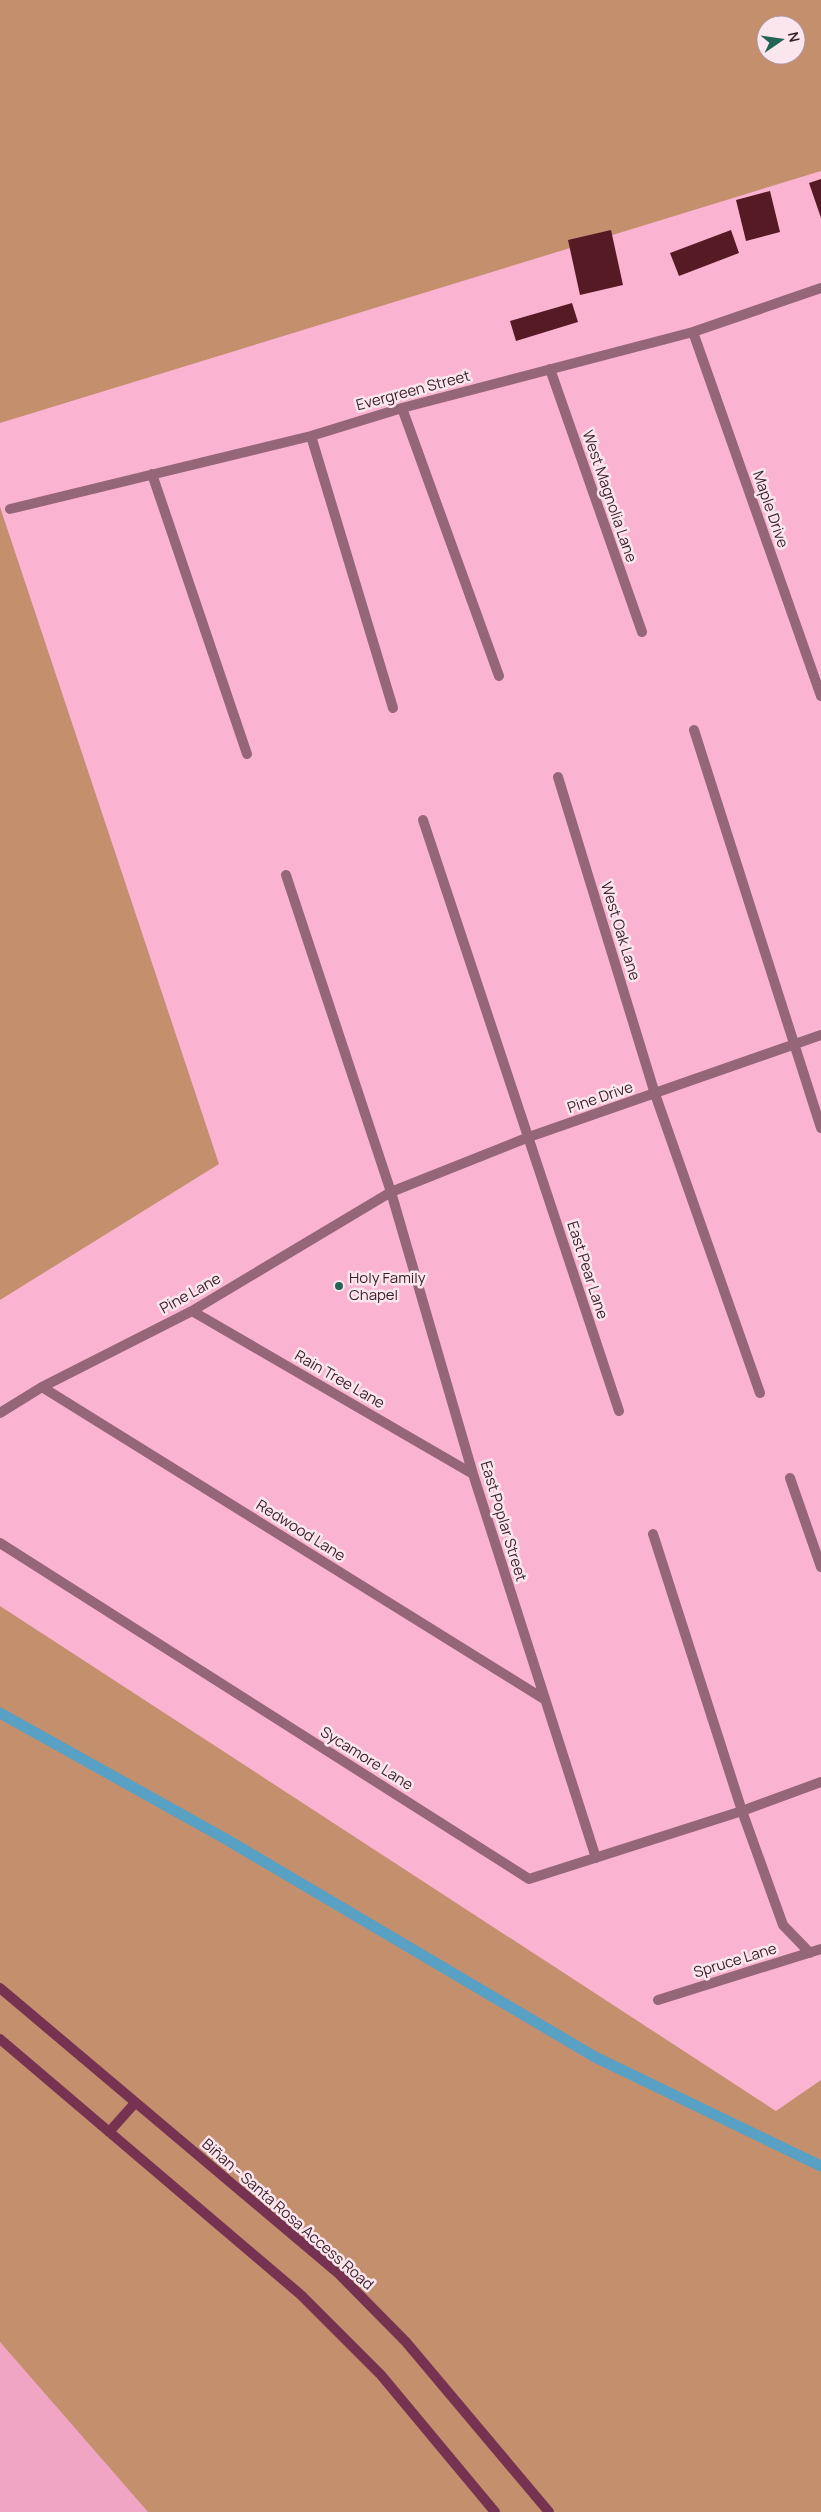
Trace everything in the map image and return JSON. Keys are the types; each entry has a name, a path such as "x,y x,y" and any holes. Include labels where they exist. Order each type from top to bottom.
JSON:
{"main road":[{"name":"Biñan - Santa Rosa Access Road","path":"0,1988 339,2274 406,2342 549,2512"},
{"path":"0,2039 308,2302 381,2375 496,2512"},
{"path":"109,2132 135,2103"}],"street":[{"name":"Evergreen Street","path":"10,509 311,436 402,408 694,332 821,288"},
{"name":"Maple Drive","path":"694,332 821,696"},
{"name":"West Magnolia Lane","path":"550,370 642,632"},
{"path":"402,408 499,676"},
{"path":"311,436 392,708"},
{"path":"152,474 248,754"},
{"path":"694,730 821,1128"},
{"name":"West Oak Lane","path":"558,777 655,1094 760,1393"},
{"name":"East Pear Lane","path":"423,820 619,1411"},
{"name":"East Poplar Street","path":"286,874 391,1192 473,1474 596,1858"},
{"name":"Pine Drive","path":"391,1192 529,1137 821,1035"},
{"name":"Pine Lane","path":"0,1413 42,1387 192,1311 391,1192"},
{"name":"Rain Tree Lane","path":"192,1311 473,1474"},
{"name":"Redwood Lane","path":"42,1387 544,1698"},
{"path":"790,1478 821,1567"},
{"path":"653,1534 742,1811 783,1925 810,1954"},
{"name":"Sycamore Lane","path":"0,1543 529,1879 742,1811 821,1782"},
{"name":"Spruce Lane","path":"658,2000 821,1949"}],"shaded area":[{"path":"0,0 821,0 821,171 0,423"},
{"path":"0,507 219,1164 0,1300"},
{"path":"0,1606 776,2111 821,2080 821,2512 148,2512 0,2342"},
{"path":"0,2342 148,2512 0,2512"}],"building":[{"path":"821,179 821,218 809,183"},
{"path":"770,191 780,232 746,241 736,200"},
{"path":"611,230 623,285 580,295 568,240"},
{"path":"731,230 739,253 679,276 670,253"},
{"path":"572,303 578,322 516,341 510,321"}],"waterway":[{"path":"0,1713 224,1838 595,2057 821,2166"}],"place":[{"name":"Holy Family Chapel","path":"339,1286"}]}
